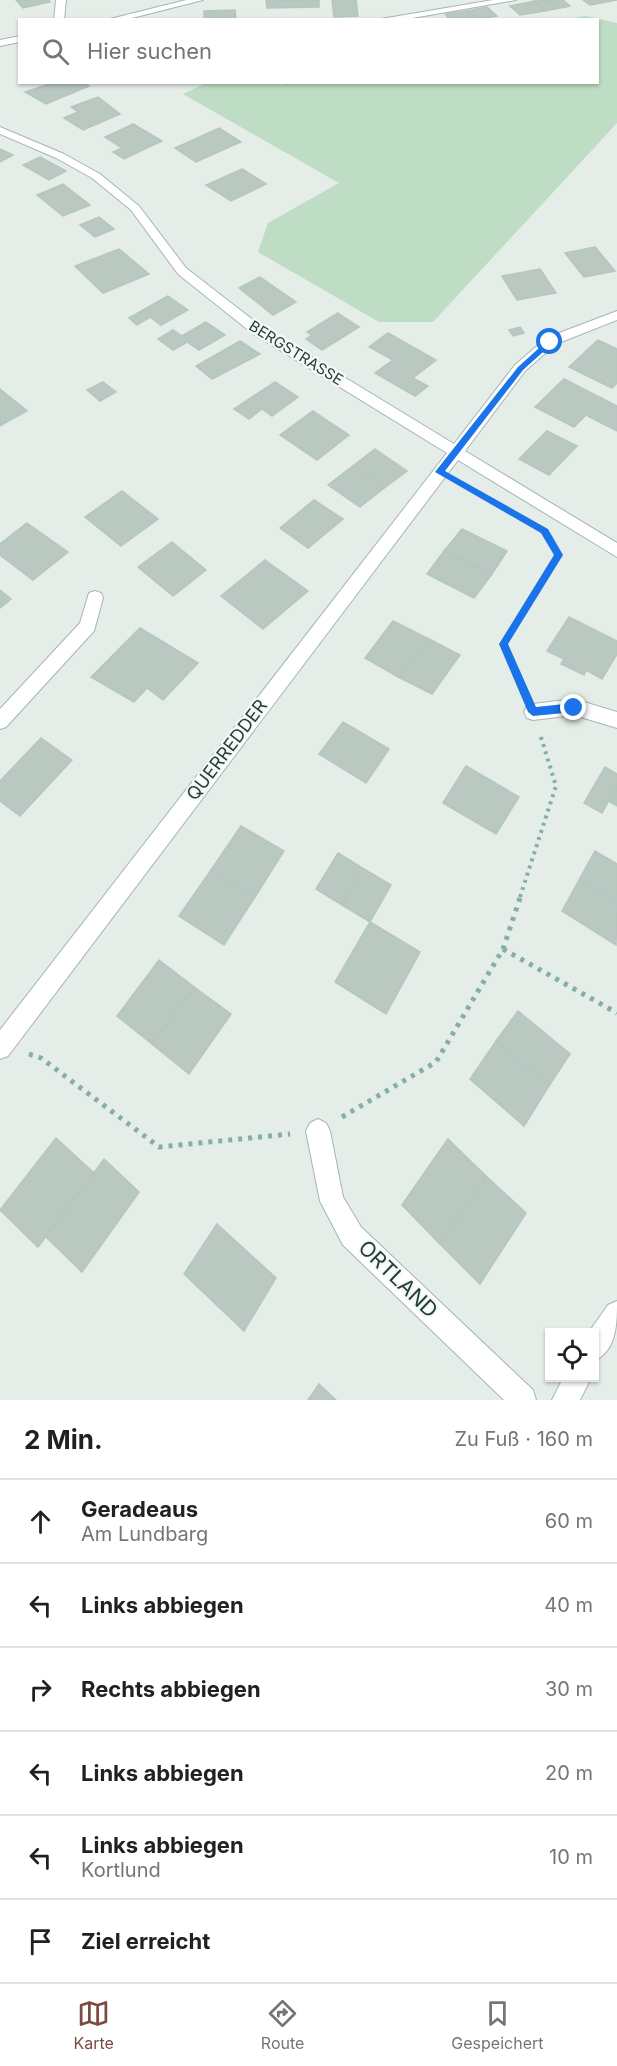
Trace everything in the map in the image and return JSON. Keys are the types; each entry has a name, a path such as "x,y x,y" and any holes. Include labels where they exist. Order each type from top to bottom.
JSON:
{"street":[{"path":"59,18 61,0"},
{"path":"128,18 198,0"},
{"path":"391,18 511,0"},
{"path":"0,43 18,39"},
{"name":"BERGSTRASSE","path":"0,130 60,156 96,176 135,208 182,271 230,311 617,551"},
{"name":"QUERREDDER","path":"1,1045 520,368 550,342 617,315"},
{"path":"0,721 38,683 88,626 95,598"},
{"path":"533,712 574,708 617,720"},
{"name":"ORTLAND","path":"318,1131 332,1202 352,1236 523,1400"},
{"path":"599,1341 617,1314"},
{"path":"565,1400 575,1382"}],"path":[{"path":"1,1045 41,1058 159,1147 318,1131 436,1062 503,949 556,786 533,712 504,644 559,555 544,531"},
{"path":"503,949 617,1013"}],"green space":[{"path":"599,19 617,23 617,123 433,322 379,322 258,252 268,223 339,183 183,94 204,84 599,84"}],"building":[{"path":"16,0 49,0 50,2 23,8"},
{"path":"266,0 319,0 319,7 267,8"},
{"path":"332,0 356,0 358,16 334,17"},
{"path":"563,0 570,6 545,11 535,1"},
{"path":"583,0 617,0 590,5"},
{"path":"535,1 545,11 520,15 510,6"},
{"path":"487,7 497,16 474,18 466,11"},
{"path":"235,10 236,18 204,18 204,11"},
{"path":"466,11 474,18 448,18 445,14"},
{"path":"50,84 86,84 89,86 46,104 25,92"},
{"path":"98,97 120,114 83,130 64,118 78,112 71,107"},
{"path":"133,124 162,141 124,159 113,152 122,148 105,137"},
{"path":"219,128 241,142 196,162 175,148"},
{"path":"0,149 13,155 0,162"},
{"path":"40,157 66,171 49,180 23,165"},
{"path":"242,169 266,184 231,201 206,185"},
{"path":"63,184 90,205 63,216 37,195"},
{"path":"99,217 114,229 95,237 80,225"},
{"path":"595,247 615,271 584,277 565,253"},
{"path":"119,249 149,274 103,293 75,266"},
{"path":"540,269 556,293 517,300 502,276"},
{"path":"260,277 296,302 273,315 239,288"},
{"path":"168,296 188,310 161,325 150,317 137,325 129,318"},
{"path":"338,313 359,327 322,350 306,339 312,335 307,332"},
{"path":"206,322 225,335 199,350 187,342 173,350 158,339 173,330 182,336"},
{"path":"520,327 524,333 513,336 509,330"},
{"path":"388,333 436,360 413,378 428,386 415,396 375,373 393,360 369,347"},
{"path":"598,340 617,349 617,383 612,388 569,367"},
{"path":"240,341 260,354 212,379 196,366"},
{"path":"564,379 617,406 617,431 586,415 574,427 535,407"},
{"path":"103,382 116,392 100,401 87,390"},
{"path":"275,382 298,397 272,416 262,409 249,419 234,409"},
{"path":"0,389 27,411 0,426"},
{"path":"313,411 349,435 317,460 280,435"},
{"path":"547,431 577,446 549,475 519,459"},
{"path":"375,449 407,471 384,488 353,466"},
{"path":"353,466 384,488 360,507 328,485"},
{"path":"122,491 158,519 121,546 85,517"},
{"path":"314,500 343,519 308,548 280,528"},
{"path":"27,523 68,552 33,580 0,555 0,544"},
{"path":"462,529 507,551 492,574 444,551"},
{"path":"172,542 206,570 173,596 138,567"},
{"path":"444,551 492,574 474,598 427,574"},
{"path":"265,560 308,591 263,629 221,596"},
{"path":"0,590 11,599 0,608"},
{"path":"569,617 617,641 617,654 602,679 586,670 584,675 561,664 564,659 547,651"},
{"path":"393,621 429,639 400,678 365,658"},
{"path":"140,628 198,663 163,700 147,688 134,702 91,677"},
{"path":"429,639 460,655 432,694 400,678"},
{"path":"343,722 389,749 366,783 319,754"},
{"path":"41,738 72,760 20,816 0,801 0,781"},
{"path":"466,766 519,797 496,834 443,803"},
{"path":"605,767 617,774 617,785 602,813 584,803"},
{"path":"617,785 617,806 608,801"},
{"path":"241,826 284,851 255,897 211,870"},
{"path":"595,851 617,864 617,903 579,880"},
{"path":"338,853 364,869 342,905 316,889"},
{"path":"364,869 391,885 370,922 342,905"},
{"path":"211,870 255,897 224,945 179,916"},
{"path":"579,880 617,903 616,945 562,911"},
{"path":"370,922 420,952 386,1014 335,982"},
{"path":"159,960 194,987 152,1044 117,1016"},
{"path":"194,987 231,1014 189,1074 152,1044"},
{"path":"518,1011 570,1054 549,1086 496,1041"},
{"path":"496,1041 549,1086 524,1126 470,1079"},
{"path":"56,1138 94,1173 38,1247 0,1210"},
{"path":"448,1139 486,1176 440,1244 402,1205"},
{"path":"104,1159 139,1192 82,1272 46,1237"},
{"path":"486,1176 526,1213 480,1284 440,1244"},
{"path":"217,1224 276,1278 244,1331 184,1274"},
{"path":"319,1384 336,1400 308,1400"}],"route":[{"path":"550,342 520,368 440,472 544,531 559,555 504,644 533,712 574,708"}]}
